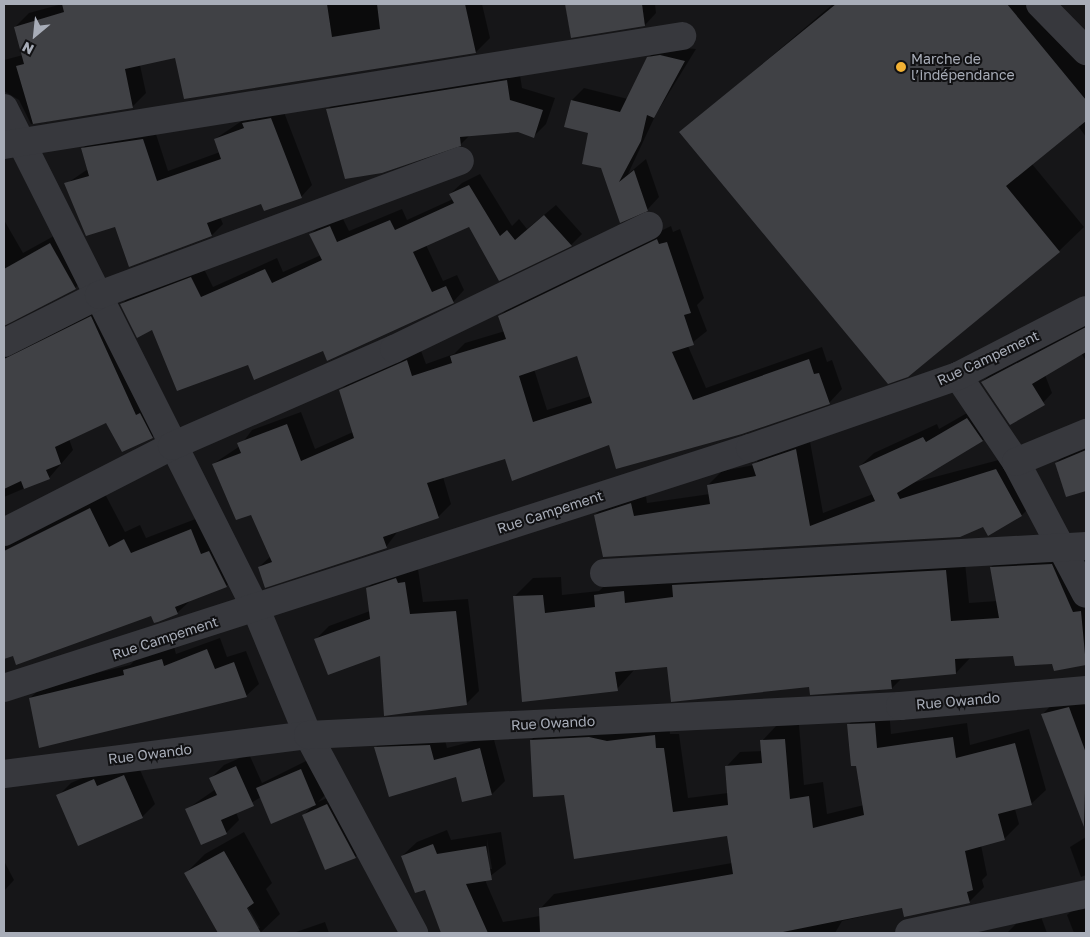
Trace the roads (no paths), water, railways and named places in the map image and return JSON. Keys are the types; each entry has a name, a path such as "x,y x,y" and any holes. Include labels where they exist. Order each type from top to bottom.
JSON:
{"street":[{"path":"1040,4 1086,51"},
{"path":"10,143 682,36"},
{"path":"4,108 10,143 99,295 172,446 256,609 308,735 414,933"},
{"path":"4,343 99,295 460,161"},
{"path":"4,532 172,446 394,349 650,226"},
{"name":"Rue Campement","path":"4,688 256,609 958,376 1086,310"},
{"path":"958,376 1016,462 1058,548 1086,594"},
{"path":"1016,462 1086,433"},
{"path":"604,573 1086,546"},
{"name":"Rue Owando","path":"13,772 308,735 900,706 1086,690"},
{"path":"909,933 1086,894"}],"place":[{"name":"Marche de l’indépendance","path":"901,67"}]}
